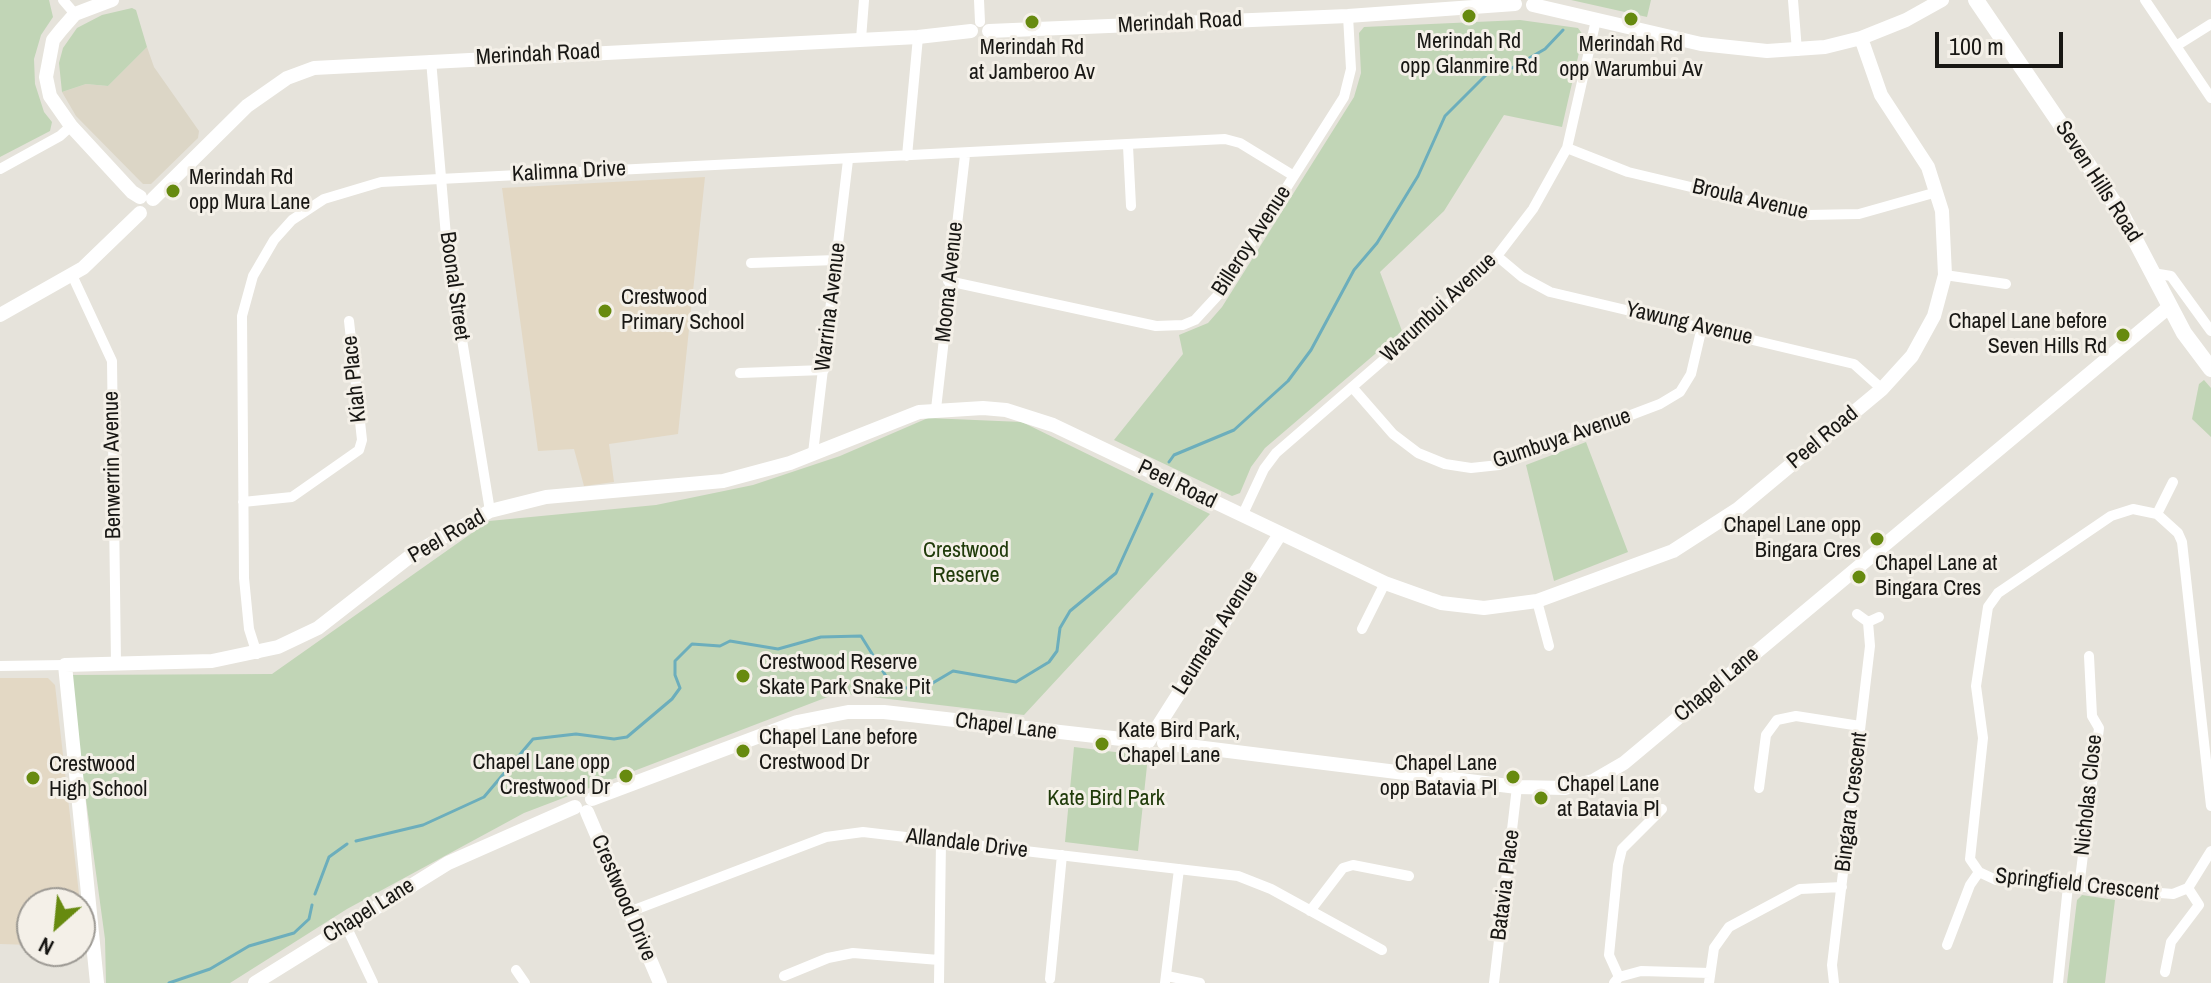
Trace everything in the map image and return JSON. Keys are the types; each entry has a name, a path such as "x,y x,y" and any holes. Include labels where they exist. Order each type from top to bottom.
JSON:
{"main road":[{"path":"112,0 75,14 53,40 47,62 50,96 71,126 132,192 147,198"},
{"path":"1532,3 1717,47 1797,51 1861,38 1906,20 1942,0"},
{"name":"Seven Hills Road","path":"1976,0 2121,213 2192,347 2211,369"},
{"name":"Merindah Road","path":"147,198 247,106 287,78 314,68 342,64 918,37 980,28 1348,16 1516,2 1522,13 1528,12 1532,3"},
{"name":"Peel Road","path":"65,665 212,661 257,654 318,628 413,554 490,511 546,497 723,481 936,409 1006,410 1053,425 1419,597 1463,607 1506,608 1537,601 1673,551 1700,536 1882,389 1912,356 1926,334 1945,275 1944,229 1937,192 1928,167 1881,95 1861,38"},
{"path":"0,315 72,275 140,213 136,205 147,198"},
{"name":"Chapel Lane","path":"255,983 448,863 797,722 848,712 884,712 1156,740 1517,787 1551,789 1580,786 1624,763 2169,307"},
{"name":"Leumeah Avenue","path":"1156,740 1280,534"},
{"path":"65,665 97,983"},
{"name":"Crestwood Drive","path":"585,806 660,983"}],"street":[{"path":"63,0 75,14"},
{"path":"861,39 864,0"},
{"path":"979,0 980,28"},
{"path":"1793,0 1797,51"},
{"path":"2145,0 2211,98"},
{"name":"Billeroy Avenue","path":"948,281 1156,326 1183,325 1195,320 1214,301 1350,84 1348,16"},
{"name":"Warumbui Avenue","path":"1242,516 1269,460 1456,297 1497,256 1533,209 1567,148 1596,20"},
{"path":"2176,46 2211,24"},
{"path":"907,156 918,37"},
{"name":"Boonal Street","path":"431,60 440,179 490,511"},
{"path":"0,169 60,136 71,126"},
{"name":"Kalimna Drive","path":"257,654 245,597 240,338 246,296 263,257 292,220 324,199 362,185 440,179 965,155 1225,139 1240,143 1294,176"},
{"path":"1128,146 1131,206"},
{"name":"Broula Avenue","path":"1567,148 1628,172 1808,215 1859,214 1937,192"},
{"name":"Moona Avenue","path":"936,409 948,281 965,155"},
{"name":"Warrina Avenue","path":"813,453 848,160"},
{"name":"Yawung Avenue","path":"1497,256 1522,277 1550,292 1854,364 1882,389"},
{"path":"751,263 836,260"},
{"path":"2153,273 2171,276 2211,331"},
{"name":"Benwerrin Avenue","path":"72,275 112,361 116,664"},
{"path":"1945,275 2006,284"},
{"name":"Kiah Place","path":"243,502 292,497 359,450 362,440 349,321"},
{"name":"Gumbuya Avenue","path":"1352,387 1393,434 1418,453 1445,464 1471,468 1499,465 1660,404 1680,392 1691,374 1702,327"},
{"path":"740,373 824,370"},
{"path":"2173,482 2157,514 2178,533 2182,542 2210,773 2211,806"},
{"name":"Springfield Crescent","path":"2157,514 2133,509 2111,516 1998,593 1988,607 1976,686 1983,738 1969,843 1970,859 1979,872 1996,880 2173,894 2188,888 2211,851"},
{"path":"1362,629 1385,583"},
{"path":"1537,601 1549,646"},
{"path":"1857,614 1868,622 1879,617"},
{"name":"Bingara Crescent","path":"1834,983 1832,965 1870,646 1868,622"},
{"name":"Nicholas Close","path":"2058,983 2099,728 2092,716 2089,656"},
{"path":"0,666 65,665"},
{"path":"1759,788 1766,735 1777,720 1796,716 1860,726"},
{"name":"Batavia Place","path":"1494,983 1517,787"},
{"path":"1662,809 1622,849 1609,955 1617,980 1641,971 1709,978 1714,948 1729,927 1800,889 1842,887"},
{"name":"Allandale Drive","path":"629,912 826,837 863,832 1238,876 1271,889 1382,950"},
{"path":"939,983 941,841"},
{"path":"1050,979 1062,855"},
{"path":"1310,911 1343,868 1353,865 1409,876"},
{"path":"1179,869 1166,980 1200,983"},
{"path":"1947,945 1970,885 1979,872"},
{"path":"2165,972 2171,942 2199,905 2188,888"},
{"path":"346,926 373,983"},
{"path":"784,976 828,958 853,953 939,960"},
{"path":"516,970 525,983"}],"shaded area":[{"path":"147,47 154,67 199,131 198,138 151,184 143,184 76,116 62,92 86,84 108,86"},
{"name":"Crestwood Primary School","path":"705,177 678,434 609,444 614,482 584,486 574,449 538,451 502,188"},
{"name":"Crestwood High School","path":"0,678 48,678 55,685 78,887 16,887 16,944 0,944"}],"green space":[{"path":"0,0 49,0 53,17 41,35 34,59 35,84 44,112 52,122 50,131 0,157"},
{"path":"1571,0 1651,0 1647,17"},
{"path":"132,8 136,10 147,47 108,86 86,84 62,92 59,63 63,48 77,28 102,15"},
{"path":"1520,20 1578,28 1583,35 1562,127 1504,115 1444,211 1380,272 1402,331 1265,448 1251,467 1240,493 1232,496 1114,440 1183,354 1179,335 1208,323 1222,307 1354,97 1361,73 1359,33 1364,27"},
{"path":"2204,380 2211,388 2211,437 2192,419 2199,384"},
{"name":"Crestwood Reserve","path":"928,418 1022,422 1210,514 1024,715 838,693 524,813 347,909 230,983 106,983 105,939 69,675 272,674 489,521 656,505 753,485 840,456"},
{"path":"1586,442 1628,552 1554,581 1526,465"},
{"name":"Kate Bird Park","path":"1074,747 1148,756 1138,851 1065,842"},
{"path":"2082,895 2115,900 2105,983 2067,983 2077,900"}],"waterway":[{"path":"1169,462 1174,455 1234,430 1288,381 1311,350 1354,270 1377,243 1418,176 1445,116 1491,70 1512,68 1545,49 1563,30"},
{"path":"356,841 423,825 484,797 533,739 576,734 614,739 627,737 672,699 680,688 675,675 675,661 692,644 720,646 730,641 778,649 821,637 861,636 889,681 905,688 926,687 953,671 1016,682 1049,662 1057,651 1060,628 1070,611 1116,573 1152,494"},
{"path":"315,894 329,857 347,844"},
{"path":"169,983 210,969 249,946 294,933 309,919 312,905"}],"place":[{"name":"Merindah Rd opp Glanmire Rd","path":"1469,16"},
{"name":"Merindah Rd opp Warumbui Av","path":"1631,19"},
{"name":"Merindah Rd at Jamberoo Av","path":"1032,22"},
{"name":"Merindah Rd opp Mura Lane","path":"173,191"},
{"name":"Crestwood Primary School","path":"605,311"},
{"name":"Chapel Lane before Seven Hills Rd","path":"2123,335"},
{"name":"Chapel Lane opp Bingara Cres","path":"1877,539"},
{"name":"Chapel Lane at Bingara Cres","path":"1859,577"},
{"name":"Crestwood Reserve Skate Park Snake Pit","path":"743,676"},
{"name":"Kate Bird Park, Chapel Lane","path":"1102,744"},
{"name":"Chapel Lane before Crestwood Dr","path":"743,751"},
{"name":"Chapel Lane opp Crestwood Dr","path":"626,776"},
{"name":"Chapel Lane opp Batavia Pl","path":"1513,777"},
{"name":"Crestwood High School","path":"33,778"},
{"name":"Chapel Lane at Batavia Pl","path":"1541,798"}]}
